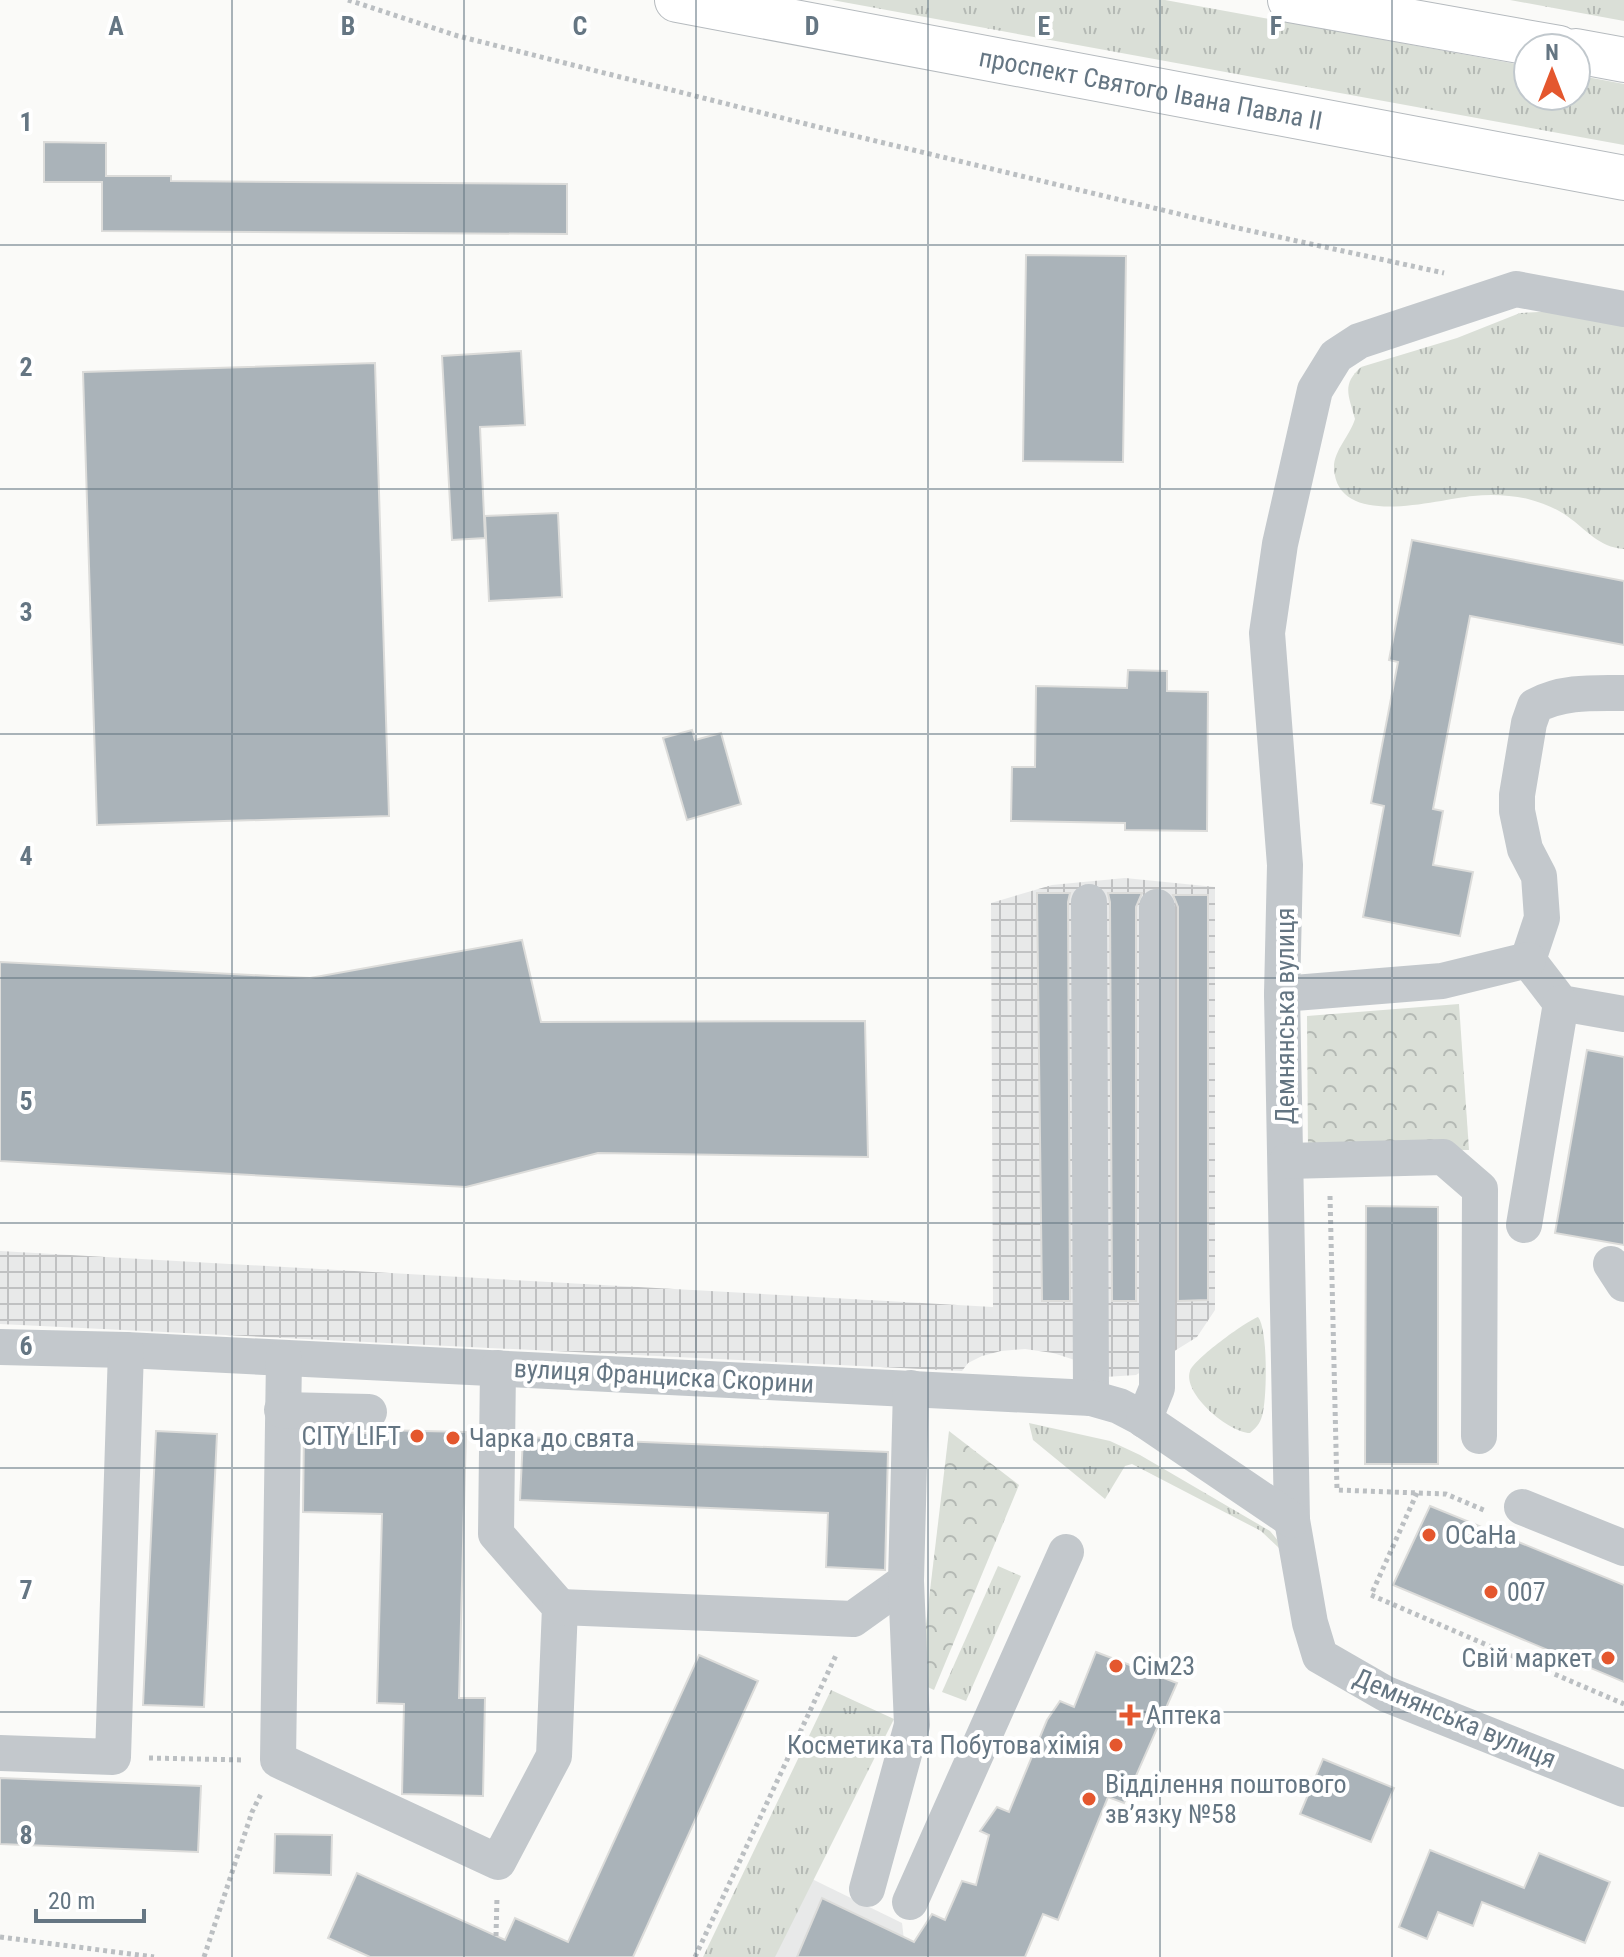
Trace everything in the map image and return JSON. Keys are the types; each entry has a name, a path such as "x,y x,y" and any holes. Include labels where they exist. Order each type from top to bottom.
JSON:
{"main road":[{"path":"1290,0 1512,40"},
{"name":"проспект Святого Івана Павла II","path":"697,2 1624,178"},
{"path":"1592,54 1624,60"}],"street":[{"name":"Демнянська вулиця","path":"1624,309 1516,289 1359,341 1336,356 1315,390 1280,544 1267,633 1285,865 1282,994 1292,1520 1310,1623 1320,1656 1386,1694 1624,1789"},
{"path":"1528,960 1542,918 1539,876 1525,849 1517,795 1535,706 1569,694 1624,693"},
{"path":"1089,902 1091,1398"},
{"path":"1144,1420 1157,1388 1157,907"},
{"path":"1282,994 1442,981 1528,960"},
{"path":"1528,960 1561,1003 1624,1014"},
{"path":"1524,1225 1561,1003"},
{"path":"1287,1161 1443,1157 1480,1189 1479,1436"},
{"name":"вулиця Франциска Скорини","path":"0,1347 126,1350 1091,1398 1119,1406 1144,1420 1292,1520"},
{"path":"0,1753 113,1757 126,1350"},
{"path":"284,1358 278,1760 498,1862 554,1756 560,1607 496,1534 498,1368"},
{"path":"867,1889 912,1725 906,1581 911,1388"},
{"path":"282,1410 369,1412"},
{"path":"1522,1507 1624,1548"},
{"path":"910,1902 1066,1552"},
{"path":"560,1607 853,1619 906,1581"}],"path":[{"path":"348,0 458,36 826,129 1233,227 1456,276"},
{"path":"1329,1159 1337,1490 1417,1493 1371,1595 1624,1704"},
{"path":"695,1957 853,1619"},
{"path":"113,1757 278,1760 252,1812 204,1957"},
{"path":"0,1937 154,1957"}],"shaded area":[{"path":"1125,878 1215,887 1215,1310 1197,1337 1136,1375 1105,1377 1081,1362 1053,1353 1025,1349 982,1356 968,1363 962,1371 0,1324 0,1251 993,1307 991,903 1052,885"},
{"path":"771,1859 902,1923 906,1957 725,1957"}],"green space":[{"path":"832,0 1165,0 1512,63 1512,112 1592,112 1592,78 1624,84 1624,145"},
{"path":"1510,0 1624,0 1624,21"},
{"path":"1558,311 1624,321 1624,549 1607,545 1563,513 1528,499 1480,495 1415,505 1371,505 1352,499 1340,488 1334,462 1355,419 1348,391 1351,379 1361,367 1457,338 1520,313"},
{"path":"1459,1004 1469,1150 1308,1151 1307,1016"},
{"path":"1258,1317 1264,1335 1265,1392 1261,1419 1250,1433 1231,1427 1210,1411 1200,1401 1189,1380 1190,1371 1200,1358"},
{"path":"1029,1423 1110,1441 1140,1455 1270,1531 1280,1543 1279,1548 1261,1531 1132,1464 1125,1466 1105,1499 1033,1440"},
{"path":"949,1431 1019,1485 934,1690 919,1683"},
{"path":"998,1566 1021,1576 966,1701 942,1692"},
{"path":"831,1690 894,1719 775,1957 703,1957"}],"building":[{"path":"44,142 106,143 106,176 171,176 171,181 567,184 567,234 102,231 102,182 44,182"},
{"path":"1026,255 1126,256 1123,462 1023,461"},
{"path":"521,351 525,425 480,427 485,538 452,540 442,356"},
{"path":"375,363 389,816 97,825 83,372"},
{"path":"558,513 562,597 489,601 485,516"},
{"path":"1412,540 1624,581 1624,645 1470,616 1433,809 1443,811 1433,865 1473,872 1460,936 1363,917 1384,806 1371,803 1398,662 1389,660"},
{"path":"1128,670 1167,671 1167,691 1208,692 1207,831 1125,830 1125,823 1011,821 1012,767 1035,767 1036,686 1127,688"},
{"path":"692,730 695,740 721,733 741,804 687,820 663,738"},
{"path":"1037,893 1070,893 1070,1301 1042,1301"},
{"path":"1108,893 1142,893 1136,907 1136,1301 1112,1301"},
{"path":"1173,895 1208,895 1208,1300 1178,1301 1178,907"},
{"path":"522,940 541,1022 865,1021 868,1157 598,1153 466,1187 0,1161 0,962 310,978"},
{"path":"1587,1050 1624,1057 1624,1245 1555,1233"},
{"path":"1366,1206 1438,1207 1438,1464 1365,1464"},
{"path":"380,1430 466,1432 459,1698 485,1698 483,1796 402,1794 404,1704 377,1703 382,1514 303,1512 304,1432 369,1433"},
{"path":"156,1431 217,1434 204,1707 143,1705"},
{"path":"523,1437 888,1452 885,1570 826,1567 828,1513 520,1500"},
{"path":"1430,1506 1624,1585 1624,1682 1393,1585"},
{"path":"1096,1652 1177,1683 1124,1803 1108,1797 1058,1920 1043,1914 1025,1957 797,1957 822,1898 914,1942 932,1914 945,1920 962,1881 976,1885 989,1835 980,1831 997,1807 1009,1812 1047,1720 1060,1701 1074,1707"},
{"path":"699,1655 758,1681 633,1957 370,1957 328,1938 357,1873 505,1940 515,1918 568,1942"},
{"path":"1323,1759 1394,1788 1371,1842 1300,1814"},
{"path":"0,1778 201,1786 198,1852 0,1844"},
{"path":"275,1834 332,1835 331,1875 274,1873"},
{"path":"1430,1850 1524,1888 1539,1853 1610,1882 1585,1943 1482,1902 1473,1926 1438,1912 1427,1939 1399,1927"}],"place":[{"name":"CITY LIFT","path":"417,1436"},
{"name":"Чарка до свята","path":"453,1438"},
{"name":"ОСаНа","path":"1429,1535"},
{"name":"007","path":"1491,1592"},
{"name":"Свій маркет","path":"1608,1658"},
{"name":"Сім23","path":"1116,1666"},
{"name":"Аптека","path":"1130,1715"},
{"name":"Косметика та Побутова хімія","path":"1116,1745"},
{"name":"Відділення поштового зв’язку №58","path":"1089,1799"}]}
